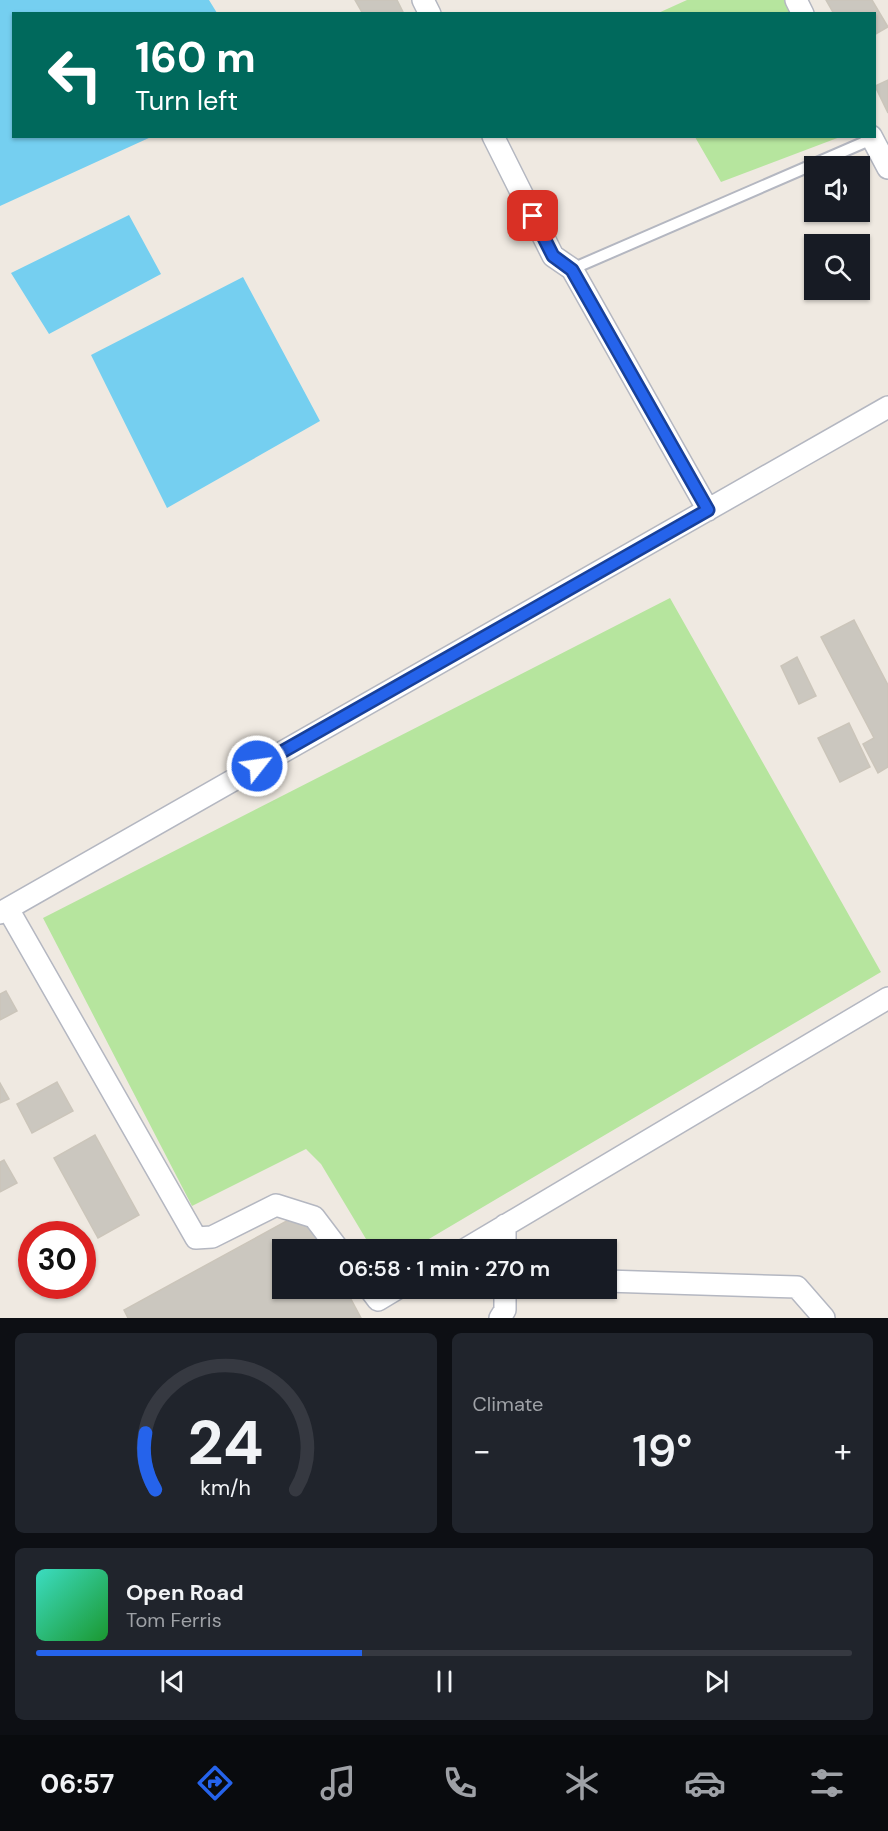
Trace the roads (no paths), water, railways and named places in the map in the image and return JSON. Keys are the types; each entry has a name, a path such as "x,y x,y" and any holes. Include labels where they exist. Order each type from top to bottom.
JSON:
{"street":[{"path":"494,138 553,256 572,270 708,510"},
{"path":"872,138 888,168"},
{"path":"331,1239 314,1217 276,1205 212,1237 196,1238 4,911 888,407"},
{"path":"482,1239 888,998"},
{"path":"505,1225 505,1239"},
{"path":"617,1281 797,1287 824,1318"},
{"path":"500,1318 505,1310 505,1299"}],"lane":[{"path":"572,270 872,138"}],"water":[{"path":"0,0 209,0 216,12 12,12 12,138 149,138 0,206"},
{"path":"129,215 161,274 49,334 11,273"},
{"path":"243,277 320,421 167,508 91,355"}]}
